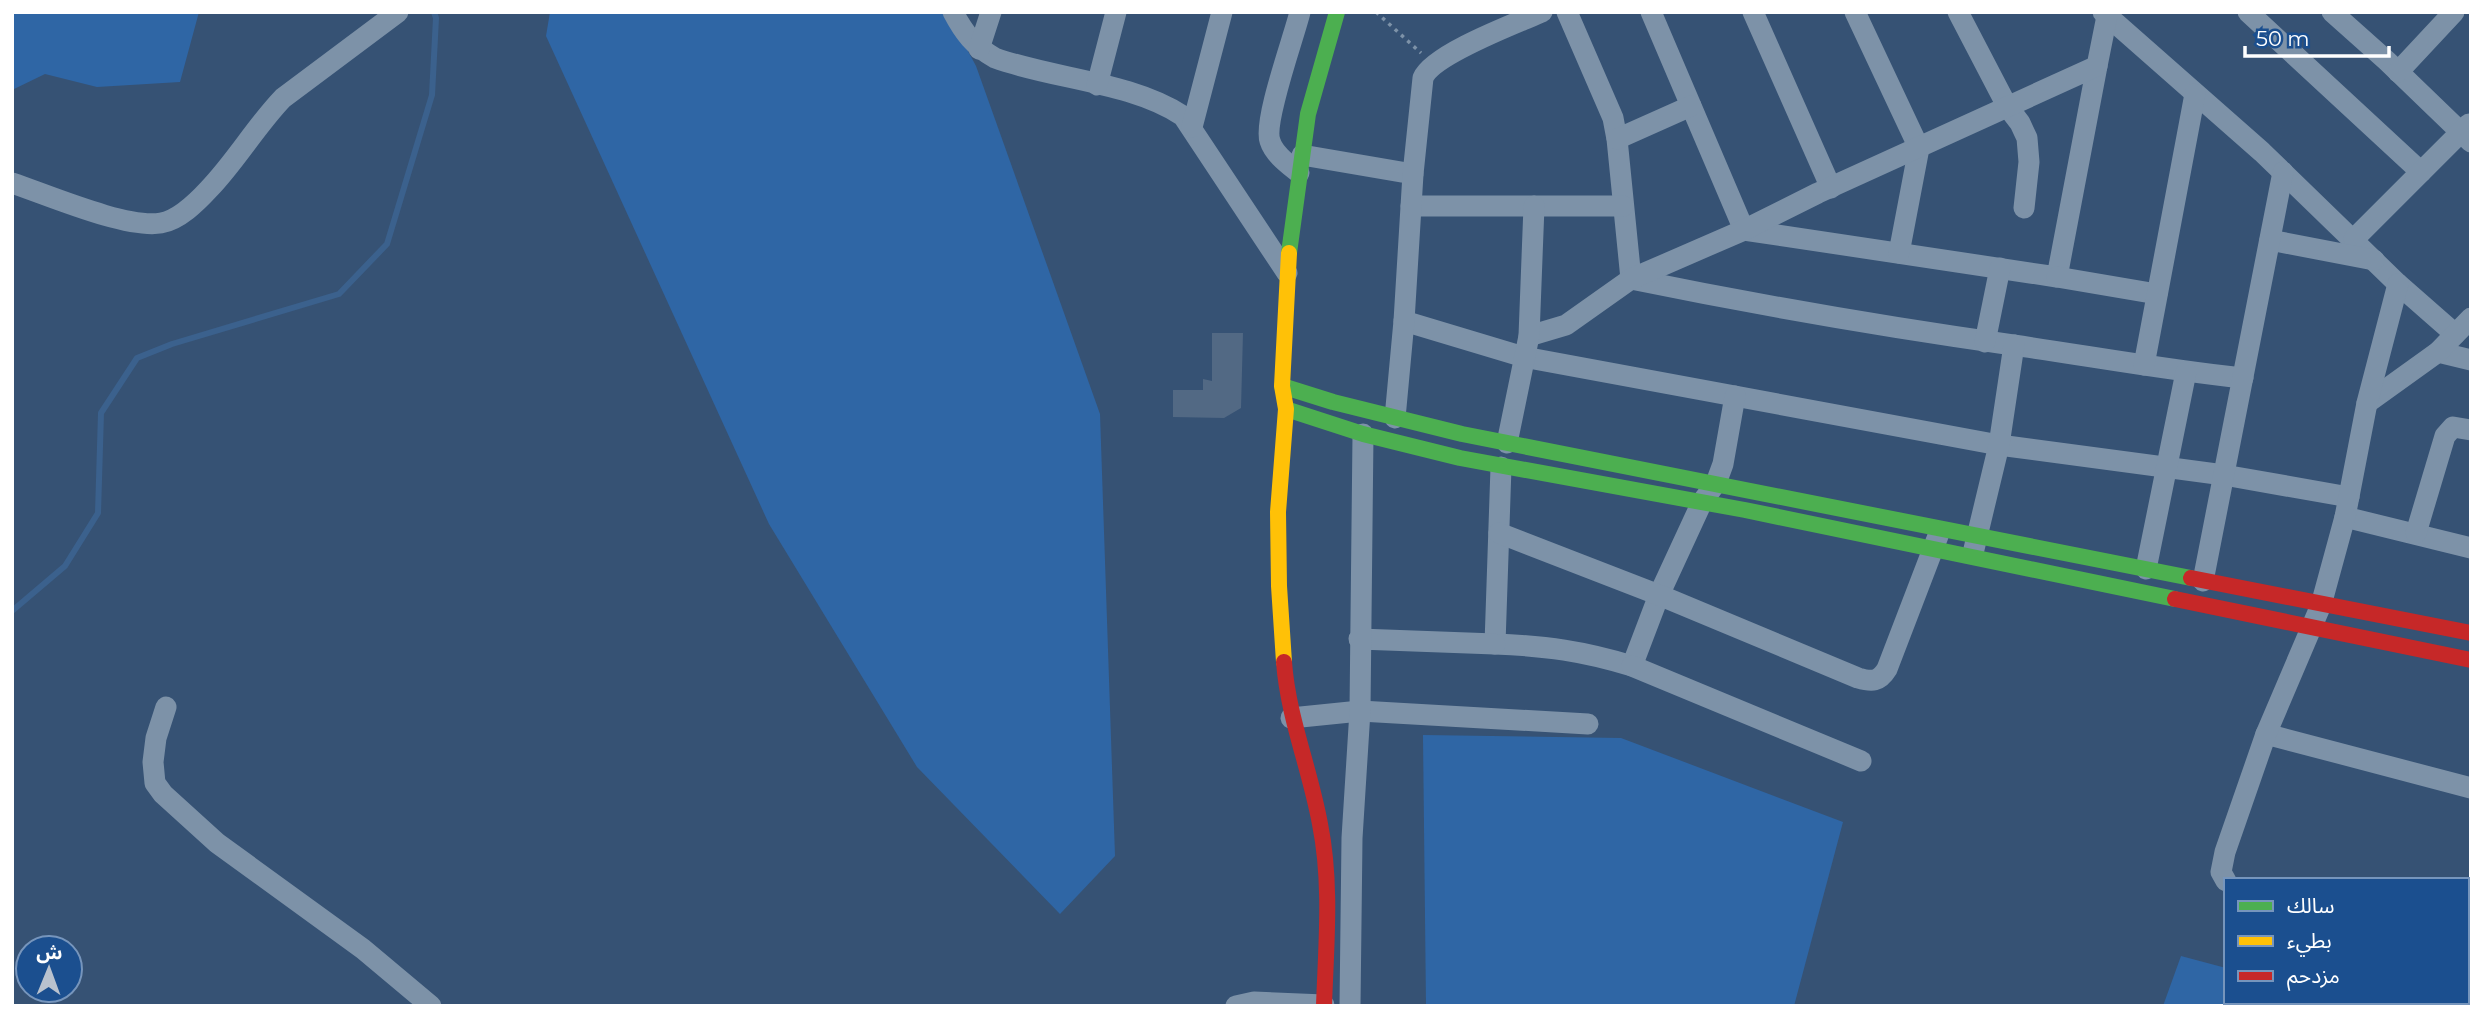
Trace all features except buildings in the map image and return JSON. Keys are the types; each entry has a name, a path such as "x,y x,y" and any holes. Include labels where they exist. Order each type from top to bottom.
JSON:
{"main road":[{"path":"1324,1005 1328,902 1320,823 1284,677 1278,512 1286,409 1282,386 1287,273 1308,114 1337,12"},
{"path":"1282,386 1462,434 2471,633"},
{"path":"1286,409 1363,433 1501,467 1702,502 2471,660"},
{"path":"1460,458 1462,434"}],"street":[{"path":"12,183 118,219 162,223 174,218 209,189 283,98 398,12"},
{"path":"953,12 965,35 979,49 995,58 1138,95 1172,108 1183,116 1287,273"},
{"path":"979,49 991,12"},
{"path":"1097,85 1116,12"},
{"path":"1192,127 1222,12"},
{"path":"1300,12 1268,137 1278,154 1300,164 1413,174"},
{"path":"1395,418 1423,78 1433,64 1491,22 1542,12"},
{"path":"1567,12 1613,118 1632,279"},
{"path":"1651,12 1744,230"},
{"path":"1753,12 1830,188"},
{"path":"1855,12 1919,148 1899,253"},
{"path":"1958,12 2007,106 2020,123 2029,148 2024,208"},
{"path":"2248,12 2421,172"},
{"path":"2398,72 2454,12"},
{"path":"2333,13 2468,132 2421,172 2354,239"},
{"path":"2057,277 2105,14"},
{"path":"2105,14 2283,173 2398,284 2455,334"},
{"path":"1527,346 1566,325 1632,279 2097,66"},
{"path":"2144,365 2195,94"},
{"path":"1617,139 1691,106"},
{"path":"2203,581 2283,173"},
{"path":"1411,206 1623,206"},
{"path":"1507,443 1527,346 1534,206"},
{"path":"1744,230 2157,294"},
{"path":"2270,240 2376,260"},
{"path":"1985,342 2000,268"},
{"path":"1632,279 1985,342 2243,378"},
{"path":"2224,878 2221,872 2225,852 2266,734 2320,605 2347,507 2367,403 2398,284"},
{"path":"2367,403 2438,352 2471,318"},
{"path":"1404,321 1527,346 1735,396 1999,445 2224,475 2347,507 2416,533 2471,548"},
{"path":"1971,558 1979,537 1999,445 2014,345"},
{"path":"2438,352 2471,360"},
{"path":"2146,569 2186,372"},
{"path":"1632,667 1659,595 1702,502 1716,483 1728,446 1735,396"},
{"path":"2416,533 2445,436 2453,427 2471,429"},
{"path":"1350,1006 1352,838 1360,711 1363,433"},
{"path":"1495,644 1501,467"},
{"path":"1499,533 1659,595 1858,678 1875,681 1882,678 1887,669 1941,528"},
{"path":"1359,639 1548,646 1591,654 1632,667 1861,761"},
{"path":"166,707 156,738 153,762 155,783 163,794 217,843 363,949 431,1006"},
{"path":"1292,718 1360,711 1588,723"},
{"path":"2266,734 2471,788"},
{"path":"1327,942 1351,943"},
{"path":"1236,1006 1254,1002 1324,1005"}],"path":[{"path":"1376,12 1433,64"}],"shaded area":[{"path":"12,12 199,12 180,82 97,87 45,74 12,90"},
{"path":"550,12 947,12 976,66 1100,414 1115,856 1060,914 917,767 769,524 546,36"},
{"path":"1423,735 1621,738 1843,822 1794,1006 1426,1006"},
{"path":"2181,956 2224,967 2224,1004 2364,1006 2163,1006"}],"waterway":[{"path":"12,611 65,566 98,513 101,413 137,358 172,344 339,294 387,244 432,95 436,18 434,12"}],"traffic: fast":[{"path":"1289,253 1308,114 1337,12"},
{"path":"1282,386 1333,402 1462,434 2191,578"},
{"path":"1286,409 1363,434 1460,458 1745,510 2175,599"}],"traffic: slow":[{"path":"1284,662 1278,512 1286,409 1282,386 1289,253"}],"traffic: jam":[{"path":"2191,578 2471,633"},
{"path":"2175,599 2471,660"},
{"path":"1284,662 1290,703 1324,847 1327,915 1324,1006"}]}
